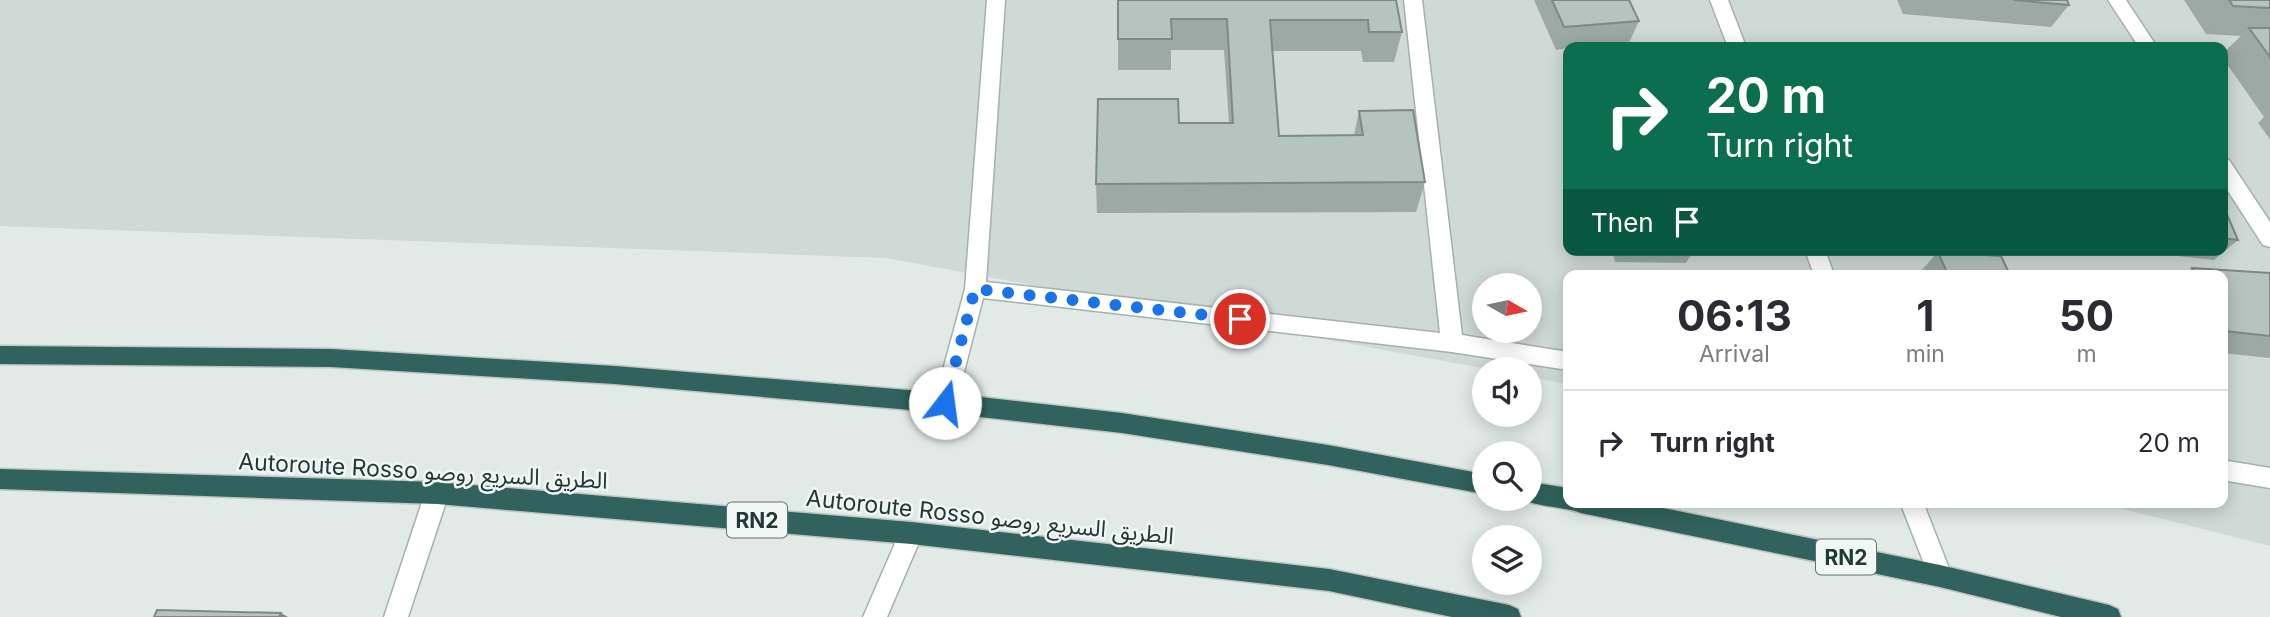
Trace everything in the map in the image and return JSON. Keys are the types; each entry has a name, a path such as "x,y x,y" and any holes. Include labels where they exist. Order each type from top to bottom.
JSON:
{"highway":[{"path":"0,355 331,358 615,375 945,403 1122,423 1328,455 1472,482"},
{"name":"Autoroute Rosso الطريق السريع روصو","path":"0,479 437,493 911,533 1329,580 1508,617"},
{"path":"1542,494 1563,498"},
{"name":"RN2","path":"1610,508 1940,576 2109,617"}],"street":[{"path":"945,403 975,289 996,0"},
{"path":"1413,0 1452,343"},
{"path":"1719,0 1735,42"},
{"path":"2117,0 2144,42"},
{"path":"2228,174 2270,239"},
{"path":"975,289 1452,343 1563,360"},
{"path":"2228,471 2270,478"},
{"path":"396,617 437,493"},
{"path":"1913,508 1940,576"},
{"path":"875,617 911,533"}],"shaded area":[{"path":"0,0 2270,0 2270,546 2119,508 2228,508 2228,270 1563,270 1563,383 1542,379 1542,357 1472,357 1472,366 886,258 0,226"}],"building":[{"path":"1118,0 1396,0 1402,32 1369,32 1368,20 1270,20 1279,136 1363,135 1359,111 1413,110 1425,182 1096,184 1098,99 1178,99 1179,123 1233,123 1227,19 1171,19 1172,39 1118,39"},
{"path":"1552,0 1629,0 1639,21 1564,27"},
{"path":"2014,0 2067,0 2069,5"},
{"path":"2229,0 2270,0 2270,8 2233,6"},
{"path":"2249,28 2270,28 2270,57"},
{"path":"2228,217 2238,240 2228,239"},
{"path":"1940,256 2001,256 2008,270 1946,270"},
{"path":"2228,270 2270,273 2270,336 2228,331"},
{"path":"157,610 281,613 279,617 154,617"}],"route":[{"path":"945,403 975,289 1240,319"}]}
